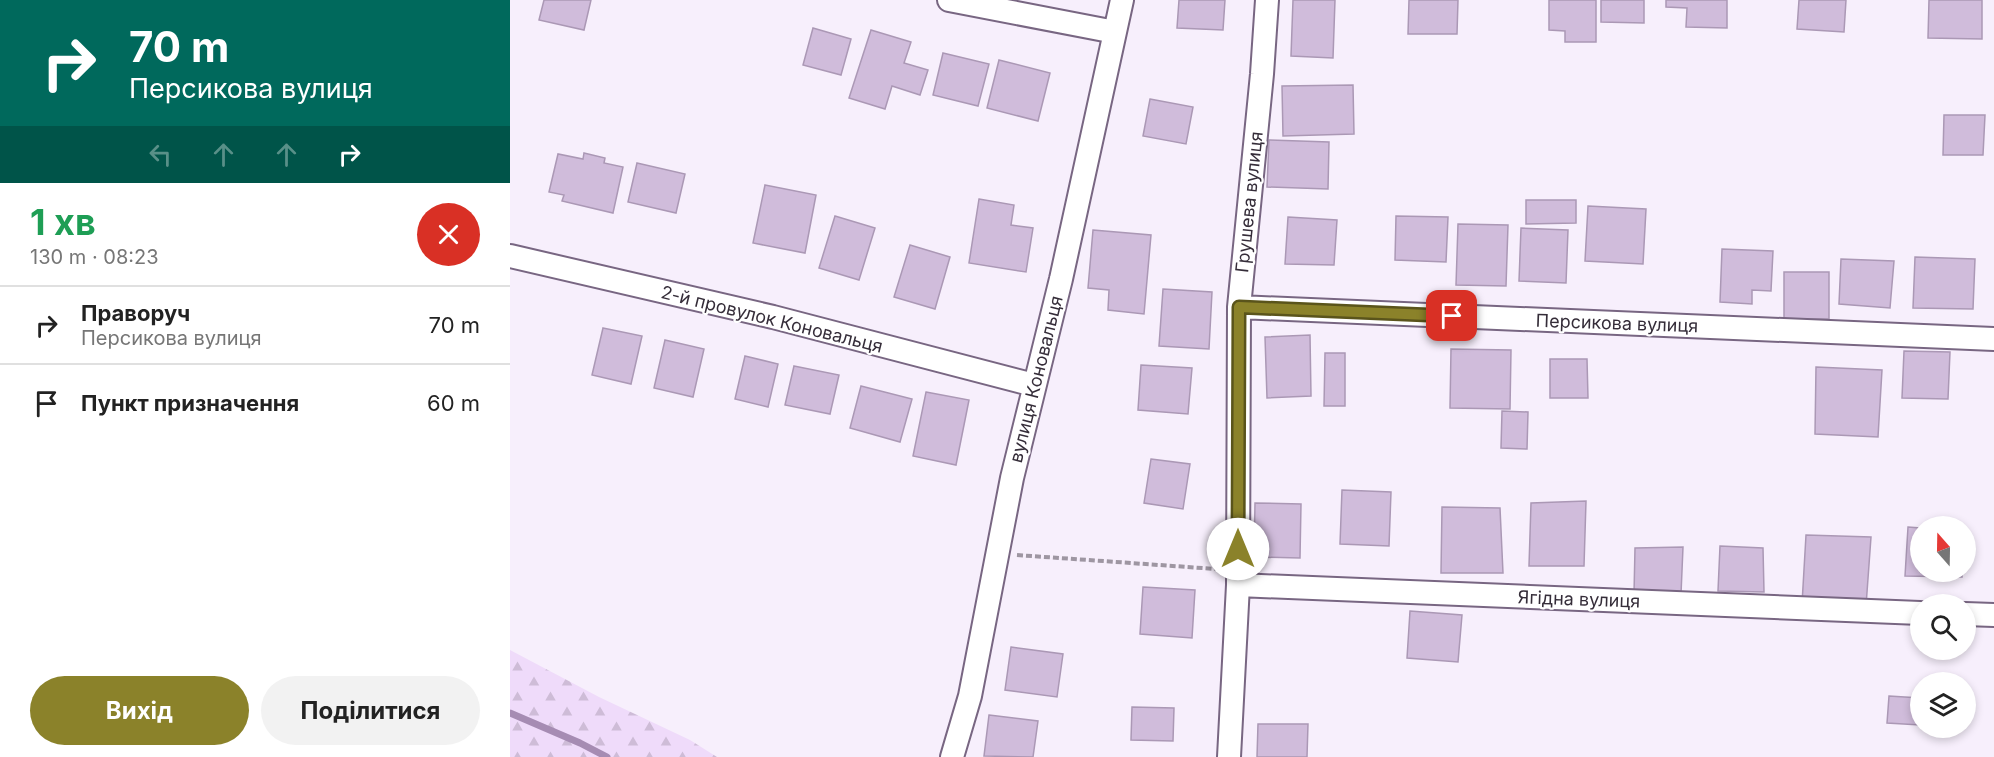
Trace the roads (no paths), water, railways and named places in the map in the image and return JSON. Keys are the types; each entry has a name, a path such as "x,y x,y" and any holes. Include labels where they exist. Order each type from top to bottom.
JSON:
{"street":[{"path":"948,0 1115,32"},
{"name":"вулиця Коновальця","path":"952,757 970,696 1012,478 1061,279 1122,0"},
{"name":"Грушева вулиця","path":"1229,757 1237,578 1239,307 1261,86 1267,0"},
{"name":"2-й провулок Коновальця","path":"510,256 773,317 1034,385"},
{"name":"Персикова вулиця","path":"1239,307 1994,339"},
{"name":"Ягідна вулиця","path":"1237,578 1910,612"},
{"path":"1976,614 1994,615"}],"waterway":[{"path":"510,713 607,757"}]}
